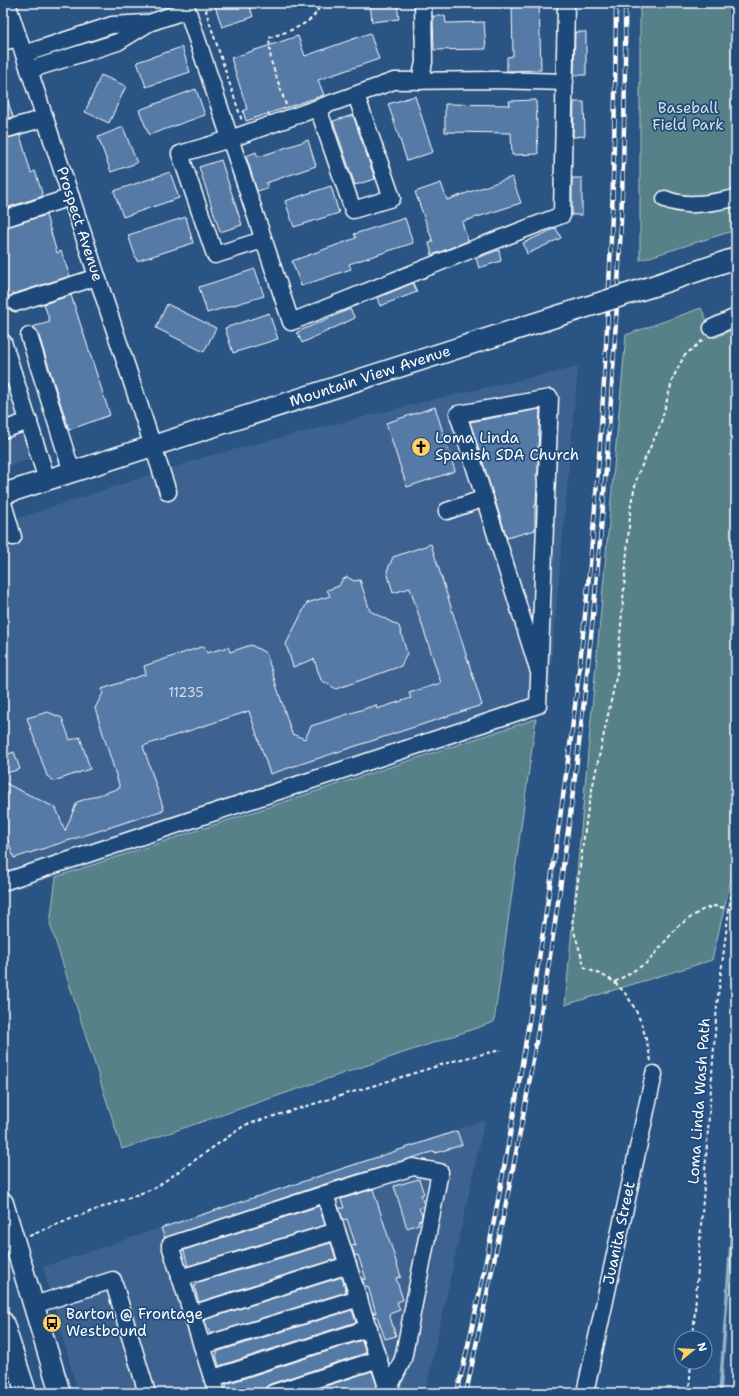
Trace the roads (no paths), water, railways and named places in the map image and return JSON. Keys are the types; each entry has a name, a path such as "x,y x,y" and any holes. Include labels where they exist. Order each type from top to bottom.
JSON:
{"main road":[{"name":"Mountain View Avenue","path":"3,494 152,445 650,287 736,258"},
{"path":"3,1203 60,1393"},
{"path":"3,1322 26,1393"}],"street":[{"name":"Prospect Avenue","path":"7,3 168,492"},
{"path":"420,81 424,62 423,3"},
{"path":"29,70 118,42 149,23 186,6 291,322 473,249 562,216 566,3"},
{"path":"24,54 112,26 149,23"},
{"path":"92,32 98,48"},
{"path":"3,42 18,38"},
{"path":"71,39 77,55"},
{"path":"263,240 214,255 180,154 230,139 394,82 496,80 565,82"},
{"path":"318,108 353,210 392,198 356,95"},
{"path":"3,130 45,118"},
{"path":"3,219 71,197"},
{"path":"665,199 674,203 702,204 736,198"},
{"path":"16,303 97,277"},
{"path":"709,332 736,317"},
{"path":"29,336 72,472"},
{"path":"3,342 8,375 29,421 47,480"},
{"path":"3,882 538,705 550,398 458,414 539,672"},
{"path":"3,430 29,421"},
{"path":"447,511 485,498"},
{"path":"3,503 13,537"},
{"name":"Juanita Street","path":"585,1393 654,1074"},
{"path":"218,1393 170,1245 413,1167 440,1172 403,1359 386,1392"},
{"path":"325,1194 379,1359 386,1392"},
{"path":"180,1278 337,1231"},
{"path":"192,1314 348,1265"},
{"path":"34,1305 113,1280 147,1393"},
{"path":"202,1346 359,1298"},
{"path":"213,1378 369,1328"},
{"path":"273,1393 379,1359"}],"waterway":[{"path":"720,1393 736,1174"}],"railway":[{"path":"457,1393 491,1238 519,1082 552,876 585,619 606,355 613,179 616,3"},
{"path":"466,1393 506,1203 528,1089 557,910 581,730 591,640 607,459 616,323 624,140 625,3"}],"place":[{"name":"Loma Linda Spanish SDA Church","path":"421,447"},
{"name":"Barton @ Frontage Westbound","path":"52,1323"}],"park label":[{"name":"Baseball Field Park","path":"688,116"}]}
